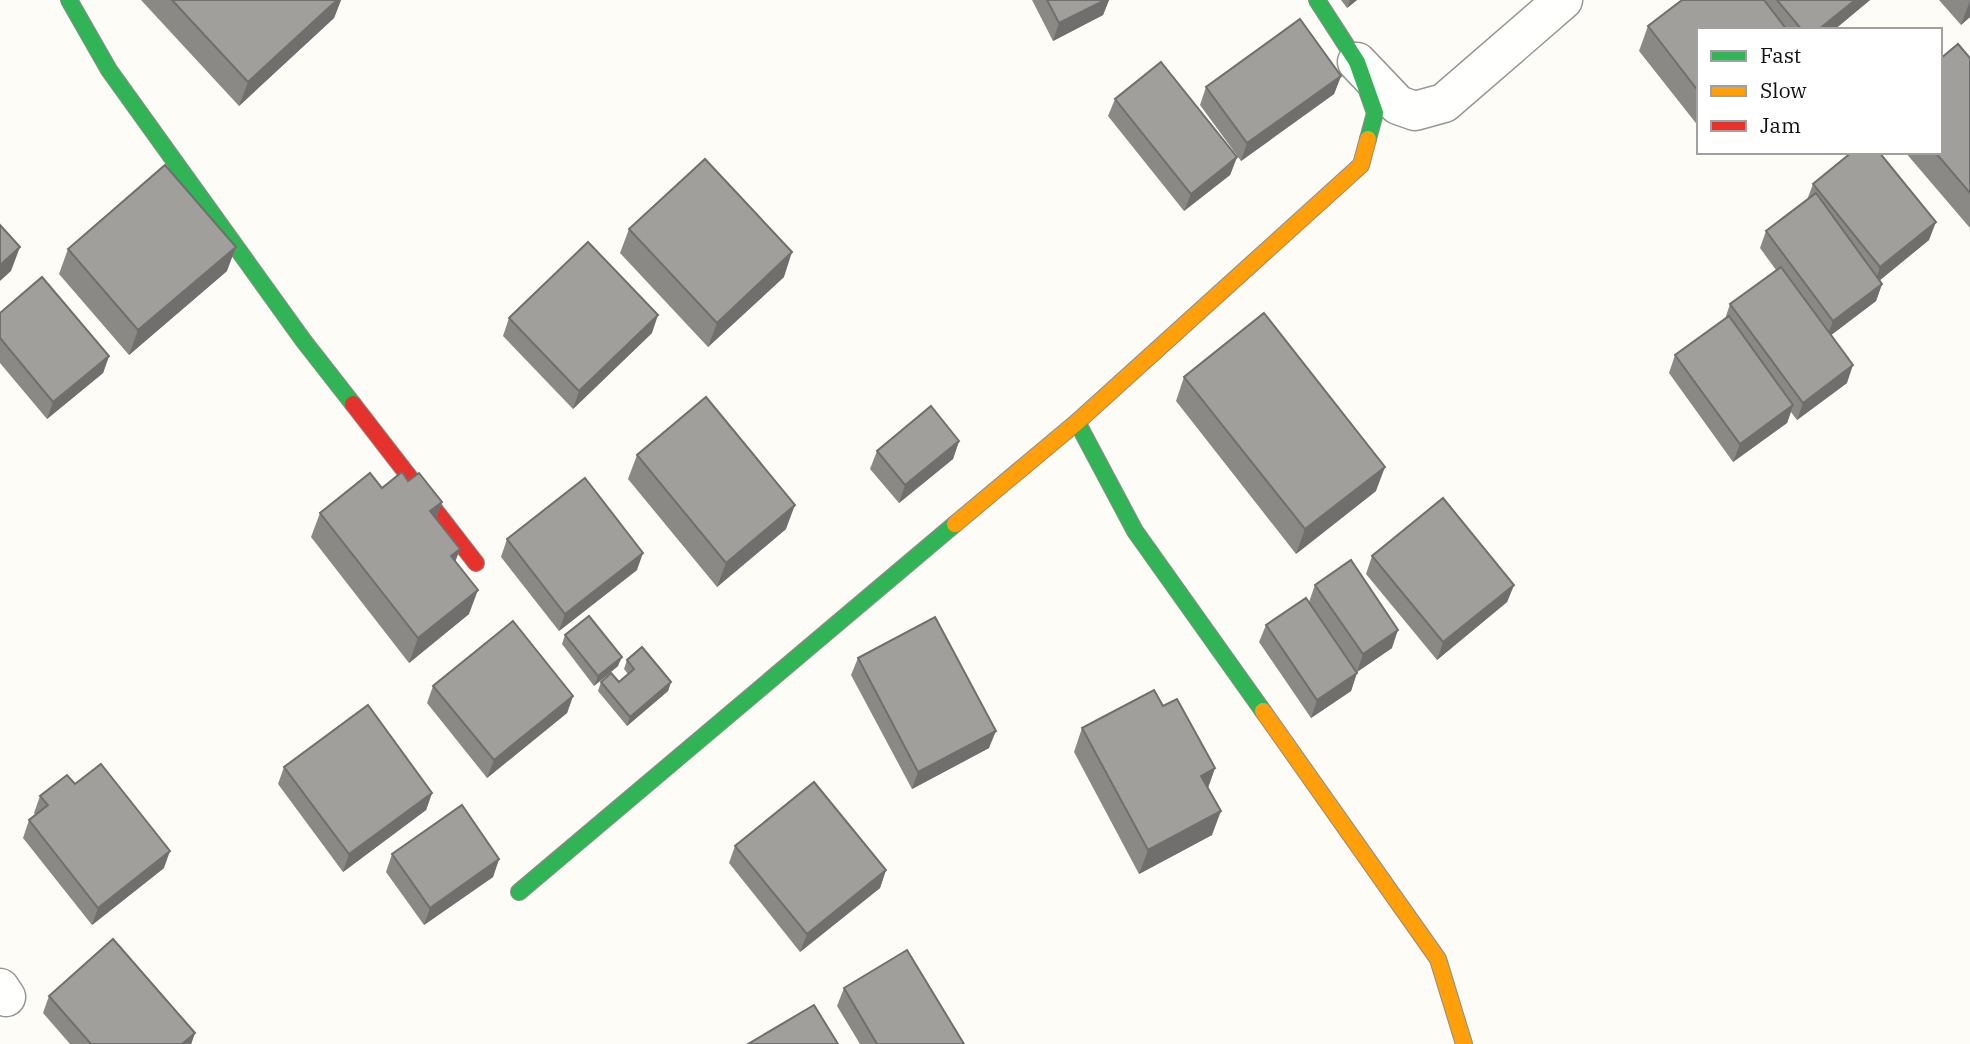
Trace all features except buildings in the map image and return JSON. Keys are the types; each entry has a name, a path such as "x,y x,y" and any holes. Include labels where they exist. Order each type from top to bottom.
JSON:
{"street":[{"path":"69,0 109,70 303,340 476,563"},
{"path":"1317,0 1357,62 1398,105 1416,111 1444,103 1563,0"},
{"path":"519,892 1077,422 1362,165 1375,113 1357,62"},
{"path":"1077,422 1135,531 1438,959 1464,1044"}],"traffic: fast":[{"path":"69,0 109,70 303,340 353,404"},
{"path":"1317,0 1357,62 1375,113 1368,139"},
{"path":"1077,422 1135,531 1263,711"},
{"path":"519,892 955,524"}],"traffic: slow":[{"path":"955,524 1077,422 1361,165 1368,139"},
{"path":"1263,711 1438,959 1464,1044"}],"traffic: jam":[{"path":"353,404 476,563"}]}
